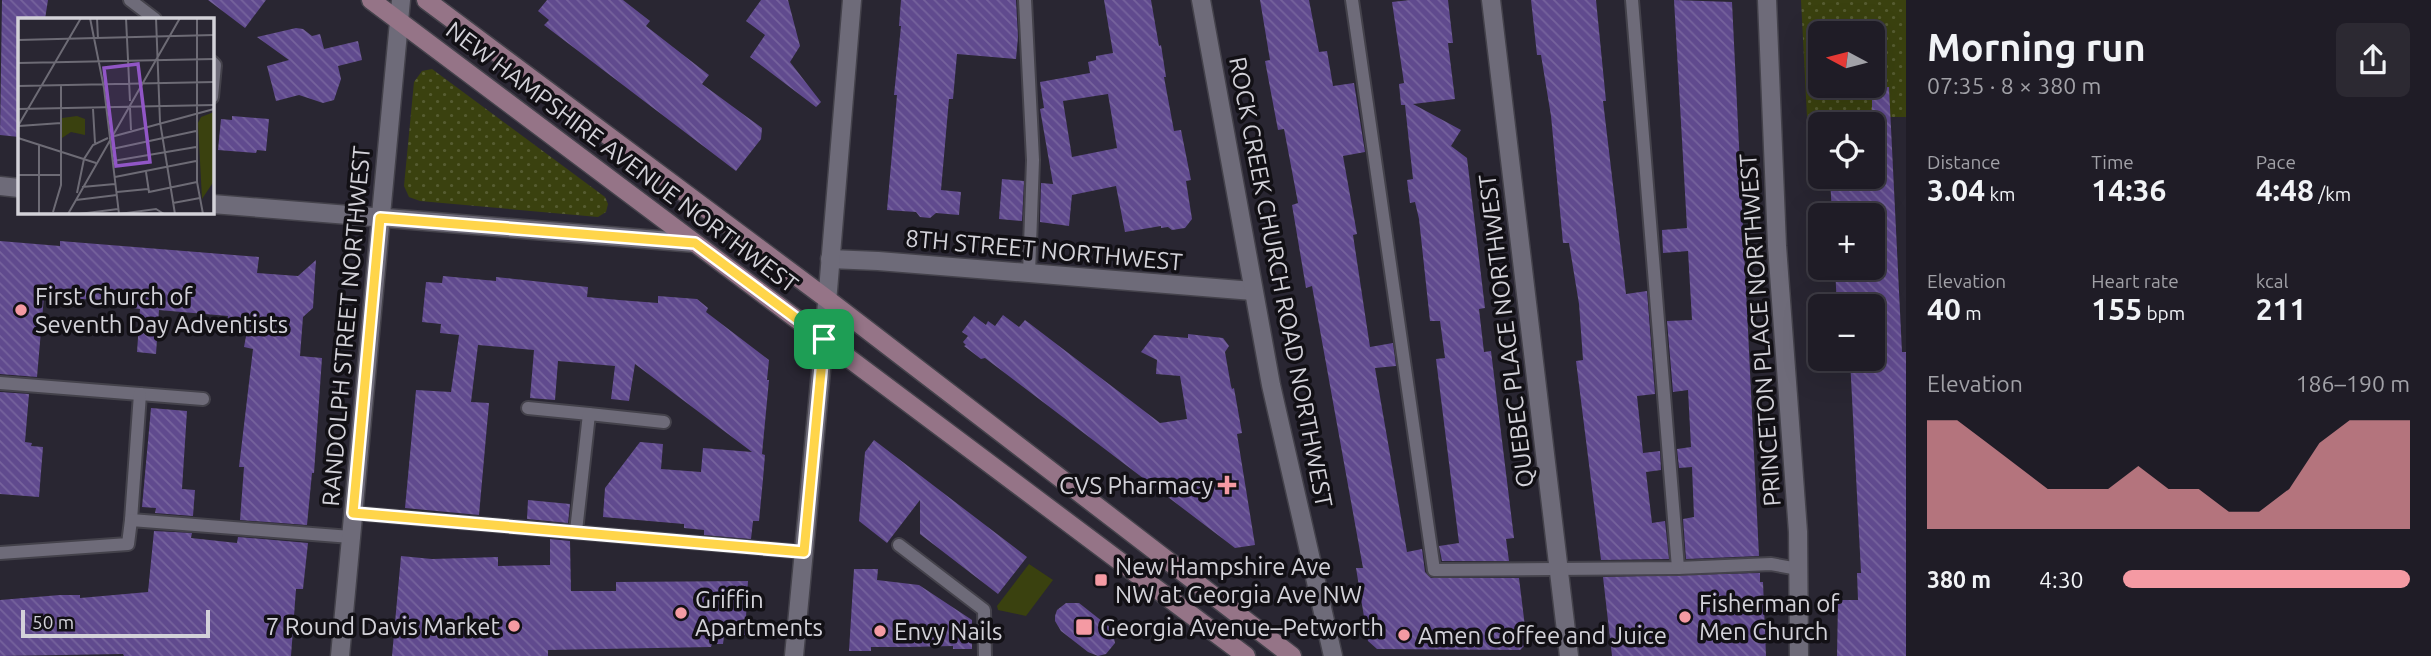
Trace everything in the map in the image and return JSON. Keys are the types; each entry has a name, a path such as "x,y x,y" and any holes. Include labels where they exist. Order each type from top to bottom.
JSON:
{"main road":[{"name":"NEW HAMPSHIRE AVENUE NORTHWEST","path":"371,0 1247,656"},
{"name":"NEW HAMPSHIRE AVENUE NORTHWEST","path":"426,0 827,299 1292,656"}],"street":[{"name":"RANDOLPH STREET NORTHWEST","path":"340,656 401,0"},
{"path":"794,656 852,0"},
{"name":"ROCK CREEK CHURCH ROAD NORTHWEST","path":"1201,0 1271,385 1333,656"},
{"name":"QUEBEC PLACE NORTHWEST","path":"1491,0 1569,656"},
{"name":"PRINCETON PLACE NORTHWEST","path":"1767,0 1777,246 1798,532 1799,656"},
{"path":"0,186 18,188"},
{"path":"214,204 695,243"},
{"name":"8TH STREET NORTHWEST","path":"830,259 1253,291"}],"lane":[{"path":"130,0 154,18"},
{"path":"1025,0 1033,160 1029,274"},
{"path":"1352,0 1434,570 1771,565 1798,569"},
{"path":"1632,0 1678,568"},
{"path":"0,383 203,399"},
{"path":"0,553 128,544 141,394"},
{"path":"528,408 664,422"},
{"path":"576,531 589,414"},
{"path":"353,513 804,552"},
{"path":"131,520 351,537"},
{"path":"899,545 984,610 985,656"}],"green space":[{"path":"1801,0 1906,0 1906,117 1885,117 1885,112 1808,112 1808,117"},
{"path":"432,69 605,197 608,204 606,212 598,217 420,201 409,197 404,186 414,82 422,71"},
{"path":"1029,564 1053,580 1026,616 998,610 997,606"}],"building":[{"path":"2,0 48,0 45,18 18,18 18,137 0,135"},
{"path":"208,0 266,0 245,28"},
{"path":"547,0 623,0 650,21 646,26 709,75 702,84 762,128 761,139 736,171 544,25 549,20 538,11"},
{"path":"761,0 788,0 800,46 790,62 821,102 816,107 750,57 765,35 746,21"},
{"path":"901,0 1016,0 1016,59 957,54 953,99 949,99 941,190 961,192 959,215 936,213 930,218 920,217 916,212 887,210 897,95 894,95"},
{"path":"1104,0 1151,0 1174,131 1181,130 1191,180 1186,181 1192,219 1185,228 1172,230 1161,226 1125,232 1116,186 1072,195 1069,226 1040,222 1041,183 1053,184 1040,109 1044,108 1040,82 1090,73 1088,62 1096,60 1096,56 1113,53","holes":["1108,94 1117,148 1072,157 1063,101"]},
{"path":"1260,0 1309,0 1319,52 1327,51 1333,86 1354,83 1365,152 1343,156 1357,234 1353,235 1370,347 1393,343 1396,366 1375,368 1407,552 1422,549 1425,572 1431,578 1519,578 1527,643 1520,650 1377,649 1368,641 1356,568 1363,568 1312,286 1306,288 1292,205 1298,203 1284,129 1278,130 1265,61 1270,60"},
{"path":"1448,0 1453,43 1448,43 1455,99 1413,104 1461,130 1451,146 1467,158 1485,308 1479,309 1484,352 1491,351 1514,538 1506,539 1509,561 1442,561 1439,546 1459,543 1436,359 1445,358 1440,321 1430,321 1419,219 1415,202 1410,203 1407,180 1413,179 1405,105 1401,105 1399,84 1404,83 1392,2"},
{"path":"1531,0 1596,0 1606,101 1603,101 1626,294 1647,291 1655,394 1637,396 1643,453 1660,451 1661,470 1646,472 1652,523 1665,521 1669,559 1601,560 1576,361 1583,360 1579,304 1569,243 1563,243 1551,116 1541,55 1537,55"},
{"path":"1674,0 1732,2 1759,556 1686,559 1683,519 1694,517 1692,467 1679,468 1677,449 1691,447 1688,390 1673,392 1667,321 1692,320 1688,251 1663,253 1662,230 1687,228"},
{"path":"296,28 303,29 312,36 320,34 324,49 358,41 362,60 338,66 341,79 334,100 323,103 299,95 276,101 267,66 289,60 257,37"},
{"path":"1885,87 1889,87 1902,352 1906,352 1906,656 1837,656 1838,600 1858,600 1857,573 1861,573 1851,371 1885,371 1885,294 1836,294 1836,280 1885,280 1885,203 1831,203 1831,189 1885,189 1885,112 1872,112 1872,98 1885,98"},
{"path":"232,116 269,119 266,151 257,150 256,153 218,150 221,119 232,120"},
{"path":"1002,179 1024,181 1022,221 999,219"},
{"path":"0,241 60,246 60,241 259,257 257,273 298,276 316,260 313,308 303,317 300,356 322,358 314,473 307,525 240,520 244,467 239,467 253,349 244,347 247,331 226,329 228,316 159,310 156,354 137,352 140,309 132,308 132,303 44,296 37,377 0,374"},
{"path":"443,276 496,281 496,277 588,287 587,297 619,300 658,303 658,296 697,299 708,308 706,312 769,360 759,521 753,521 751,539 704,535 704,530 684,528 684,524 603,517 605,488 640,442 663,444 661,469 701,472 703,448 752,452 635,364 629,401 611,399 615,366 558,361 555,400 530,398 534,350 478,345 471,402 489,403 479,515 405,508 416,390 451,392 459,335 440,333 441,324 422,322 426,282 442,283"},
{"path":"1003,315 1019,327 1025,320 1160,423 1187,419 1180,376 1156,374 1157,360 1141,352 1154,335 1188,338 1188,334 1223,338 1229,346 1225,352 1242,433 1237,434 1255,545 1235,548 985,358 981,359 964,346 966,345 963,342 968,336 962,332 974,316 986,325 988,321 995,326"},
{"path":"0,392 29,394 25,442 32,443 31,446 43,447 39,497 0,494"},
{"path":"151,408 187,411 182,489 195,490 193,516 155,513 156,508 142,507"},
{"path":"874,440 1027,557 998,594 920,534 920,500 887,543 859,521 865,452"},
{"path":"528,500 570,504 568,523 527,519"},
{"path":"154,531 192,533 191,538 237,543 238,537 308,543 303,589 296,589 291,656 0,656 0,600 60,595 80,595 80,598 148,592"},
{"path":"550,539 570,541 571,591 616,591 616,582 748,581 745,635 724,636 723,644 712,644 711,647 548,650 548,656 392,656 401,556 432,559 498,557 498,566 550,565"},
{"path":"854,569 878,569 877,580 919,585 972,620 972,649 953,649 953,646 871,647 871,651 849,651"},
{"name":"Fisherman of Men Church","path":"1760,573 1760,582 1763,582 1766,656 1612,656 1603,577"},
{"path":"1066,603 1079,603 1112,629 1115,643 1106,654 1098,656 1088,652 1061,631 1055,616 1057,610"}],"place":[{"name":"First Church of Seventh Day Adventists","path":"21,310"},
{"name":"CVS Pharmacy","path":"1227,485"},
{"name":"New Hampshire Ave NW at Georgia Ave NW","path":"1101,580"},
{"name":"Griffin Apartments","path":"681,613"},
{"name":"Fisherman of Men Church","path":"1685,617"},
{"name":"7 Round Davis Market","path":"514,626"},
{"name":"Georgia Avenue–Petworth","path":"1084,627"},
{"name":"Envy Nails","path":"880,631"},
{"name":"Amen Coffee and Juice","path":"1404,635"}],"route":[{"path":"380,218 695,243 824,339 804,552 353,513 380,218"}]}
